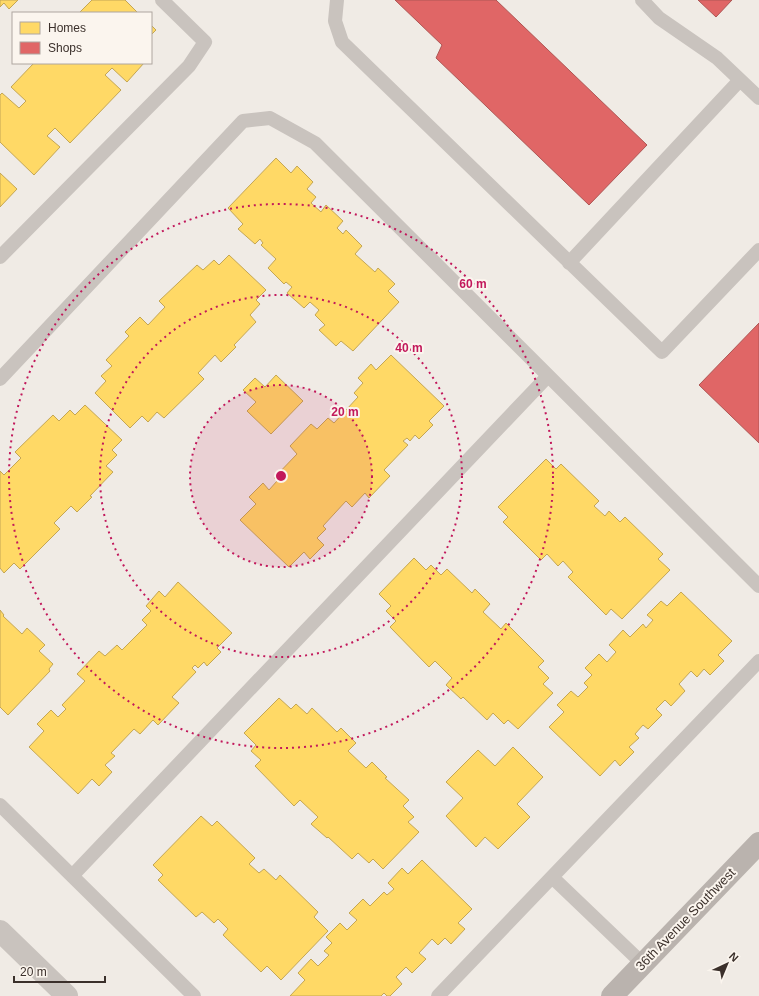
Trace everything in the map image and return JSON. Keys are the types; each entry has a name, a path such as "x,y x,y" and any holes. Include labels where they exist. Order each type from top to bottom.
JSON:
{"main road":[{"name":"36th Avenue Southwest","path":"612,996 759,842"}],"street":[{"path":"0,931 67,996"}],"lane":[{"path":"0,257 189,66 205,42 162,0"},
{"path":"337,0 334,20 342,42 662,352 759,250"},
{"path":"642,0 659,18 717,58 759,98"},
{"path":"569,263 740,80"},
{"path":"0,379 243,121 270,118 315,143 759,586"},
{"path":"72,876 548,376"},
{"path":"438,996 759,661"},
{"path":"0,805 194,996"},
{"path":"552,877 642,964"}],"building: Homes":[{"path":"0,0 18,0 9,9 4,3 0,7"},
{"path":"92,0 125,0 137,12 80,12"},
{"path":"152,26 156,30 152,34"},
{"path":"33,64 143,64 127,82 112,68 105,75 121,90 70,143 55,128 47,136 60,147 34,175 0,142 0,95 2,93 19,108 26,101 11,87"},
{"path":"276,158 291,173 297,166 313,182 307,189 316,197 311,203 321,212 326,205 343,221 337,228 343,234 346,230 362,246 355,254 375,272 378,268 395,284 388,291 399,302 353,351 341,341 336,346 319,330 325,325 315,315 319,310 310,302 304,308 287,293 292,287 286,282 284,284 268,268 276,259 261,245 263,243 260,239 255,244 238,229 243,224 228,208"},
{"path":"0,173 17,189 0,207"},
{"path":"229,255 266,290 256,300 260,304 250,315 256,322 234,345 236,347 221,362 215,355 198,373 204,379 164,418 157,412 148,422 142,416 130,428 95,393 106,381 101,376 112,366 106,360 129,336 125,332 140,317 148,325 165,307 159,301 197,265 203,270 214,260 219,265"},
{"path":"391,355 444,406 429,421 433,425 419,439 415,435 410,441 407,438 403,441 408,445 384,470 390,476 369,498 365,493 352,507 346,501 323,526 326,529 317,538 324,545 310,559 304,552 289,567 240,520 256,504 249,497 263,483 269,490 277,481 274,478 297,454 290,446 311,424 317,429 328,418 334,423 358,397 354,393 363,383 358,378 371,364 376,370"},
{"path":"276,375 303,401 271,434 247,411 256,402 243,390 255,378 265,387"},
{"path":"85,405 122,440 112,450 117,455 106,466 113,472 77,512 71,506 54,523 60,529 20,569 14,563 4,573 0,568 0,471 4,475 21,458 15,452 53,415 59,421 70,410 75,415"},
{"path":"546,459 556,469 561,464 599,501 594,506 605,516 609,511 620,522 625,517 663,554 658,559 670,570 622,619 611,609 606,615 568,577 573,572 563,561 558,566 547,554 541,560 503,522 508,517 498,507"},
{"path":"414,558 426,570 431,565 441,575 447,569 472,593 475,589 490,604 483,612 501,629 506,623 544,661 538,667 549,678 543,684 553,693 518,729 508,720 504,724 493,713 487,720 463,697 461,699 446,685 452,678 435,661 429,667 390,627 396,621 386,611 391,606 379,594"},
{"path":"178,582 232,633 217,648 221,652 207,666 204,662 198,668 195,665 192,668 196,672 172,697 179,703 158,725 153,720 140,734 134,729 111,753 115,756 105,765 112,772 99,786 92,779 78,794 29,747 44,731 37,724 51,710 58,717 66,709 62,705 85,681 77,674 99,651 105,656 117,645 122,650 147,625 142,620 151,611 146,606 159,591 165,597"},
{"path":"681,592 732,641 718,655 724,661 710,675 704,669 697,677 691,671 679,684 685,691 671,706 665,700 656,709 662,715 648,729 643,725 635,734 639,738 629,747 634,752 620,766 615,760 600,776 549,727 564,712 557,705 571,691 578,697 588,687 584,683 592,675 585,668 599,654 607,662 616,652 609,645 623,630 630,637 643,624 646,628 653,620 647,615 661,601 667,606"},
{"path":"0,610 4,615 3,616 22,634 27,628 45,645 39,651 53,664 49,669 50,671 8,715 0,707"},
{"path":"279,698 291,709 296,704 307,714 312,708 337,732 341,728 356,743 348,751 366,768 372,762 387,777 385,778 409,800 403,806 414,817 408,822 419,832 383,869 373,859 369,863 358,853 352,859 311,824 318,817 300,800 294,806 255,766 261,760 251,751 256,745 244,733"},
{"path":"513,747 543,777 517,804 530,817 498,849 485,837 476,847 446,816 463,798 446,782 478,750 495,766"},
{"path":"201,816 212,826 217,821 255,858 249,864 259,873 264,869 276,880 280,875 318,912 314,917 328,931 281,980 267,966 261,972 223,935 228,929 218,919 214,923 202,912 196,917 158,880 163,875 153,865"},
{"path":"422,860 472,909 458,923 465,929 451,944 445,938 438,945 432,939 419,953 426,959 412,973 406,967 396,977 402,984 390,996 387,996 384,993 381,996 290,996 305,980 298,973 311,959 318,966 329,955 324,951 332,943 326,937 340,923 347,930 357,920 349,913 363,899 370,906 384,892 387,895 394,889 388,883 402,868 408,874"}],"building: Shops":[{"path":"395,0 496,0 647,145 589,205 436,58 442,45"},
{"path":"698,0 732,0 716,17"},
{"path":"759,323 759,443 699,385"}]}
